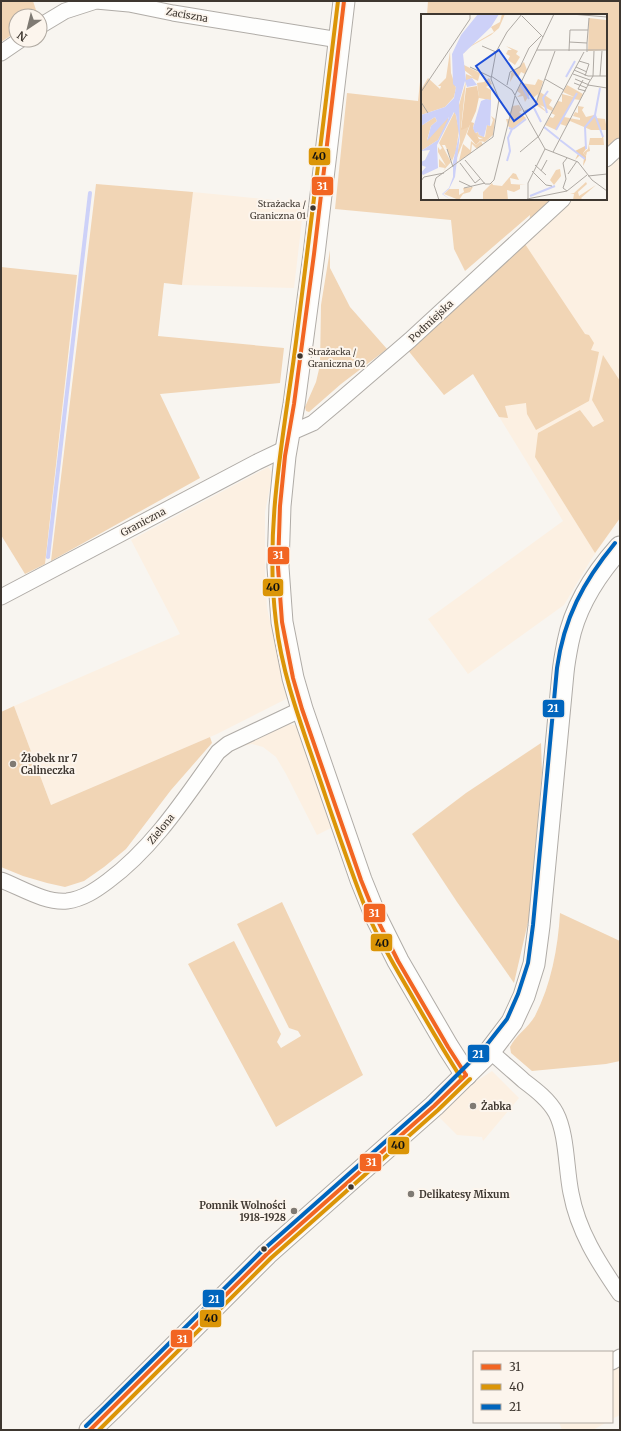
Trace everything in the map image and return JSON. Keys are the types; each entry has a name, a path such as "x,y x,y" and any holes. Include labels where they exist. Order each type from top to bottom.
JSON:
{"street":[{"name":"Zaciszna","path":"48,21 65,11 96,1 110,2 340,40"},
{"path":"344,1 280,506 278,575 281,612 293,678 302,709 359,873 376,917 398,961 466,1075"},
{"path":"607,158 620,146"},
{"name":"Podmiejska","path":"288,440 298,430 313,423 410,340 562,200"},
{"name":"Graniczna","path":"1,597 280,451 288,440"},
{"path":"90,1430 112,1410 267,1254 434,1106 490,1051 505,1033 520,1007 534,964 539,926 563,673 568,640 582,602 597,577 620,548"},
{"name":"Zielona","path":"1,880 50,900 67,901 83,897 99,888 123,870 156,837 218,752 228,744 302,709"},
{"path":"490,1051 547,1100 556,1113 562,1128 568,1181 574,1210 586,1240 620,1294"}],"shaded area":[{"path":"1,1 33,1 35,8 8,8 8,37 1,42"},
{"path":"428,1 620,1 620,140 607,152 607,14 427,14"},
{"path":"421,72 421,200 556,200 529,225 530,215 465,271 454,249 451,220 335,209 347,93 418,101"},
{"path":"620,151 620,518 592,558 564,605 468,674 428,619 563,521 473,374 444,395 407,349 567,200 607,200 607,162"},
{"path":"96,184 193,192 182,285 164,283 158,336 284,348 280,383 160,394 200,478 51,561"},
{"path":"193,192 304,203 294,288 182,285"},
{"path":"523,241 585,334 589,335 594,343 591,350 599,352 589,401 536,430 527,414 526,403 505,406 508,418 499,417 473,374 444,395 407,349"},
{"path":"330,250 330,268 350,307 387,349 341,384 309,412 306,411 305,407 316,382 320,365 321,305"},
{"path":"1,267 77,275 45,564 25,574 1,535"},
{"path":"603,355 620,381 620,518 595,553 535,457 538,433 580,410 593,427 604,421 592,400"},
{"path":"268,467 273,473 265,512 265,575 267,608 288,698 217,734 51,805 14,706 180,634 131,540"},
{"path":"14,706 51,805 210,737 212,743 171,790 126,849 84,881 65,887 23,876 1,867 1,712"},
{"path":"289,724 298,726 333,827 317,835 276,757 263,747 252,744 243,746"},
{"path":"541,743 542,772 529,918 514,983 457,902 412,834 466,793"},
{"path":"282,902 363,1075 276,1127 188,964 234,941 281,1034 277,1042 281,1048 301,1036 298,1031 289,1028 237,924"},
{"path":"560,913 620,941 620,1061 606,1064 532,1071 511,1053 510,1047 535,1016 541,1004 553,966 558,940"},
{"path":"492,1071 519,1098 483,1141 482,1137 457,1135 437,1115 469,1086"},
{"path":"620,1364 620,1415 613,1418 613,1368"},
{"path":"559,1423 605,1423 593,1430 562,1430"}],"waterway":[{"path":"48,557 90,193"}],"transit line":[{"name":"40","path":"338,1 302,299 277,481 272,551 276,622 287,680 342,846 369,917 395,967 461,1078"},
{"name":"31","path":"344,1 314,254 294,404 285,456 280,506 278,567 282,622 293,678 302,709 361,880 376,917 398,961 466,1075"},
{"name":"21","path":"86,1426 263,1250 430,1102 485,1047 507,1019 518,994 528,963 560,650 570,617 584,587 593,572 615,543"},
{"name":"31","path":"90,1430 267,1254 434,1106 466,1075"},
{"name":"40","path":"99,1430 271,1258 438,1110 470,1079"}],"place":[{"name":"Strażacka / Graniczna 01","path":"313,208"},
{"name":"Strażacka / Graniczna 02","path":"300,356"},
{"name":"Żłobek nr 7 Calineczka","path":"13,764"},
{"name":"Żabka","path":"473,1106"},
{"name":"Delikatesy Mixum","path":"411,1194"},
{"name":"Pomnik Wolności 1918-1928","path":"294,1211"}]}
